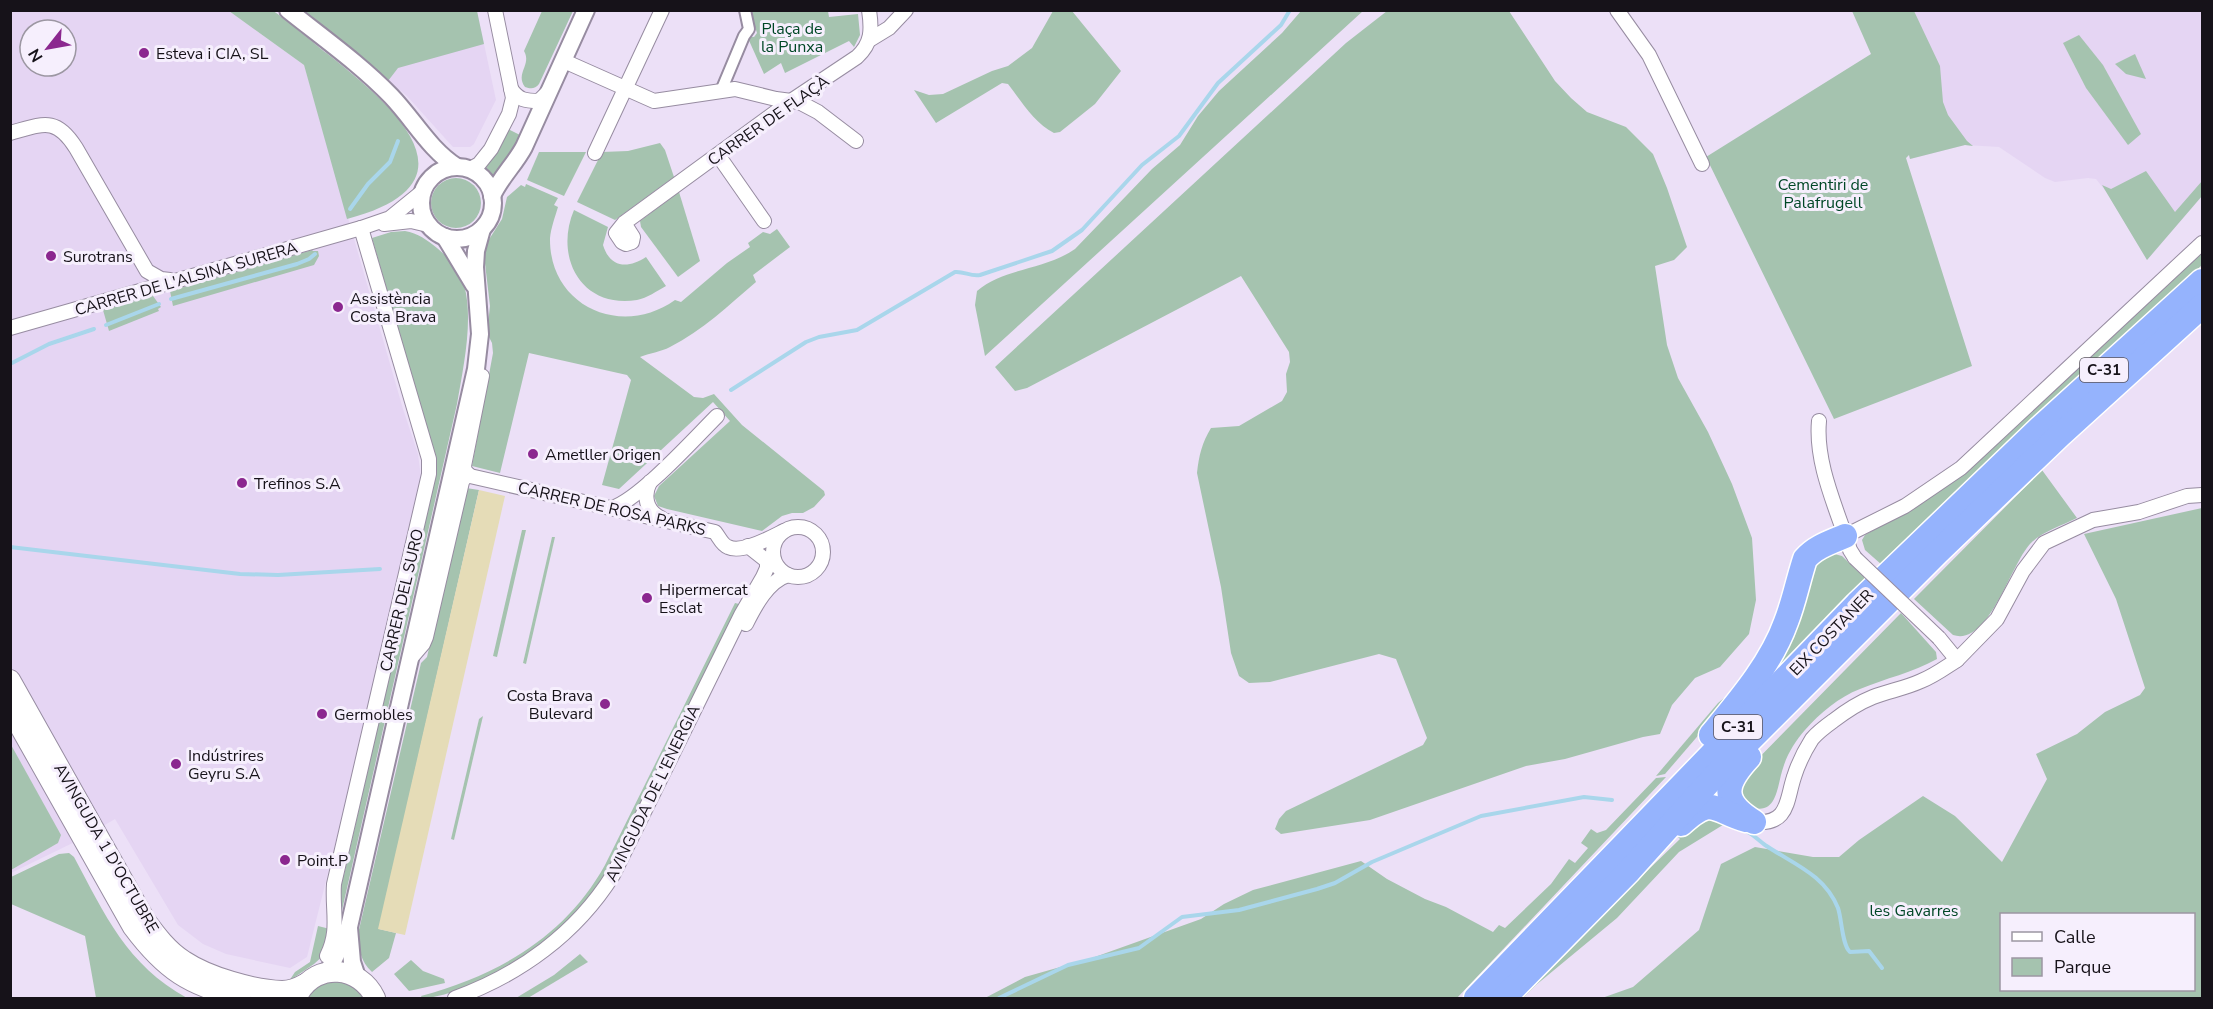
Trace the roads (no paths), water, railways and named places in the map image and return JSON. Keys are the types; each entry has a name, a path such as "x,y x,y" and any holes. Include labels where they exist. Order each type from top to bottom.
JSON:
{"highway":[{"name":"EIX COSTANER","path":"1476,999 1857,604 2040,428 2202,281"},
{"name":"EIX COSTANER","path":"1504,999 1629,871 1719,770 1938,552 2060,435 2202,306"},
{"path":"1754,822 1740,812 1732,802 1730,783 1733,773 2014,480"},
{"path":"1573,898 1725,718 1757,676 1786,624 1805,559 1811,552 1823,545 1845,536"},
{"path":"1629,871 1693,813 1703,807 1713,806 1736,817 1754,822"}],"main road":[{"name":"AVINGUDA 1 D'OCTUBRE","path":"10,680 145,920 169,948 182,960 197,969 240,984 283,991 293,990 312,982"},
{"name":"AVINGUDA 1 D'OCTUBRE","path":"10,709 145,943 174,972 191,982 242,999"},
{"path":"312,982 343,972 357,977 367,986 375,999"}],"street":[{"path":"288,10 367,73 408,115 438,153 482,177 492,196"},
{"path":"425,187 438,172 479,164 491,149 511,106 513,98 495,10"},
{"path":"409,660 426,637 462,482 465,477 470,476 464,466 484,353 476,288 476,251 482,229 491,214 492,196 500,181 516,161 586,10"},
{"path":"595,153 662,10"},
{"path":"721,91 749,29 745,10"},
{"path":"869,10 871,39"},
{"name":"CARRER DE FLAÇÀ","path":"624,223 791,101 857,57 871,39 889,28 906,10"},
{"path":"1617,10 1649,55 1702,164"},
{"path":"564,61 654,101 739,89 799,102 818,112 856,141"},
{"path":"511,89 516,97 522,100 538,101 551,88"},
{"path":"10,133 44,125 52,125 63,130 76,148 147,271 161,279 184,278"},
{"path":"421,134 427,149 421,209 428,225 445,237 476,288"},
{"path":"718,155 764,221"},
{"name":"CARRER DE L'ALSINA SURERA","path":"10,328 361,228 390,218 425,187"},
{"name":"CARRER DE L'ALSINA SURERA","path":"361,228 393,222 428,225"},
{"name":"CARRER DEL SURO","path":"312,982 333,945 336,932 334,884 429,474 429,459 361,228"},
{"path":"445,237 465,238 482,229"},
{"path":"1845,536 1905,506 1960,468 2202,243"},
{"path":"116,297 137,282 141,276 142,263"},
{"path":"357,977 352,962 349,927 464,426 476,369 480,334"},
{"path":"612,508 645,486 717,416"},
{"path":"1819,421 1819,441 1825,473 1850,550 1939,638 1957,660"},
{"name":"CARRER DE ROSA PARKS","path":"470,476 715,532 726,547 748,546"},
{"path":"643,516 636,507 645,486"},
{"path":"645,486 649,507 656,516 666,521"},
{"path":"1754,822 1765,823 1777,818 1786,807 1793,778 1802,759 1813,739 1828,725 1854,706 1922,681 1957,660 1997,619 2023,572 2044,543 2093,520 2139,512 2187,496 2202,495"},
{"path":"799,527 814,533 823,553 818,568 812,573 797,578 778,568 748,546 799,527"},
{"path":"778,568 772,556 774,543 784,531"},
{"name":"AVINGUDA DE L'ENERGIA","path":"455,999 499,979 540,954 583,915 604,889 741,615 767,568 778,568 776,579 749,618 612,894 590,922 546,961 513,982 478,999"},
{"path":"312,982 349,927"}],"waterway":[{"path":"731,390 806,342 819,337 857,330 955,272 980,275 1052,251 1082,230 1142,165 1179,136 1218,83 1281,25 1290,10"},
{"path":"350,209 368,184 390,162 398,141"},
{"path":"171,299 297,264 315,254"},
{"path":"106,325 159,304"},
{"path":"10,364 49,344 94,329"},
{"path":"10,547 240,574 278,575 380,569"},
{"path":"999,998 1068,965 1139,948 1182,917 1239,910 1335,883 1372,862 1481,816 1584,797 1612,800"},
{"path":"1746,831 1807,871 1825,886 1838,908 1847,949 1850,952 1869,951 1882,968"}],"place":[{"name":"Esteva i CIA, SL","path":"144,53"},
{"name":"Surotrans","path":"51,256"},
{"name":"Assistència Costa Brava","path":"338,307"},
{"name":"Ametller Origen","path":"533,454"},
{"name":"Trefinos S.A","path":"242,483"},
{"name":"Hipermercat Esclat","path":"647,598"},
{"name":"Costa Brava Bulevard","path":"605,704"},
{"name":"Germobles","path":"322,714"},
{"name":"Indústrires Geyru S.A","path":"176,764"},
{"name":"Point.P","path":"285,860"}],"park label":[{"name":"Plaça de la Punxa","path":"792,37"},
{"name":"Cementiri de Palafrugell","path":"1823,193"},
{"name":"les Gavarres","path":"1914,910"}]}
